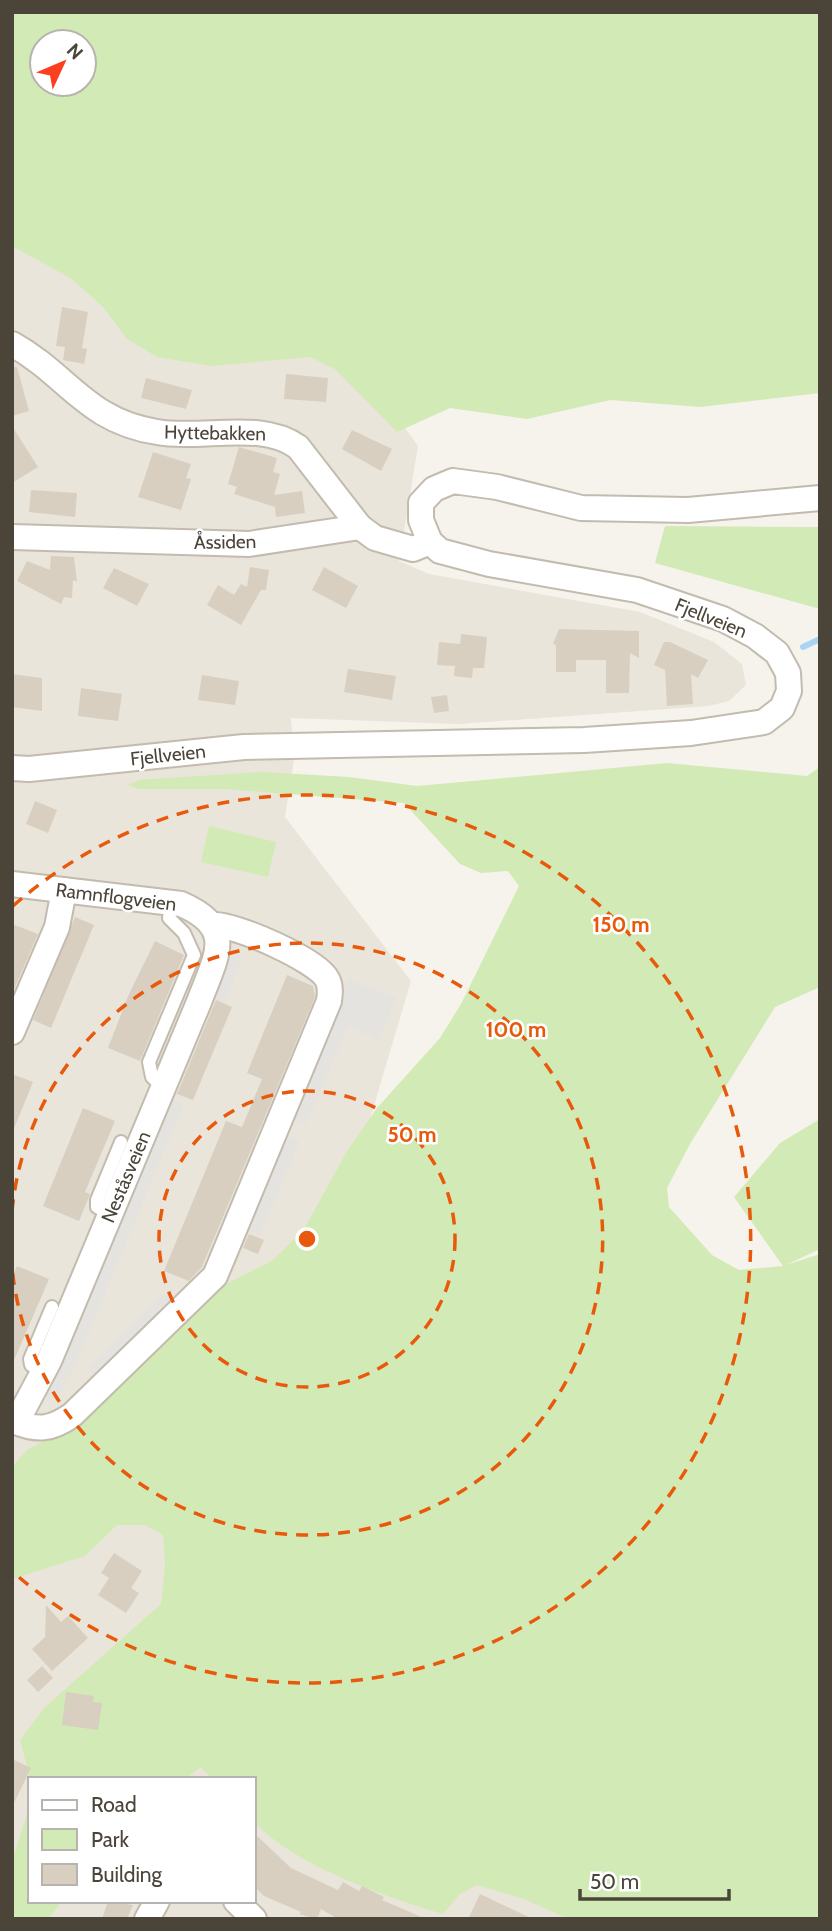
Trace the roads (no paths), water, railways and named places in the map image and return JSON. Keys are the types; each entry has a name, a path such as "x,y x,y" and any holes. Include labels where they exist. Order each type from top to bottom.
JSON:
{"street":[{"name":"Hyttebakken","path":"12,344 100,414 125,425 189,436 267,432 287,439 298,447 360,527"},
{"path":"360,527 374,538 413,549 430,542 421,520 421,503 434,489 453,481 497,487 581,508 688,510 820,498"},
{"name":"Åssiden","path":"12,537 249,544 360,527"},
{"name":"Fjellveien","path":"12,768 29,769 244,747 584,740 691,733 764,722 782,708 789,691 788,673 777,653 723,619 637,590 489,564 440,551 430,542"},
{"name":"Ramnflogveien","path":"12,884 172,903 195,910 214,925 243,930 322,973 330,987 329,1001 215,1276 72,1415 44,1429 13,1421"},
{"path":"12,1032 57,927 64,890"},
{"name":"Neståsveien","path":"13,1421 43,1373 164,1087 214,962 218,943 214,925"},
{"path":"147,1919 156,1903"},
{"path":"238,1903 254,1919"}],"lane":[{"path":"164,1087 152,1077 149,1062 194,955 184,933 169,918 172,903"},
{"path":"110,1215 97,1207 97,1200 121,1142"},
{"path":"43,1373 32,1365 30,1359 52,1307"}],"waterway":[{"path":"803,647 820,639"}]}
